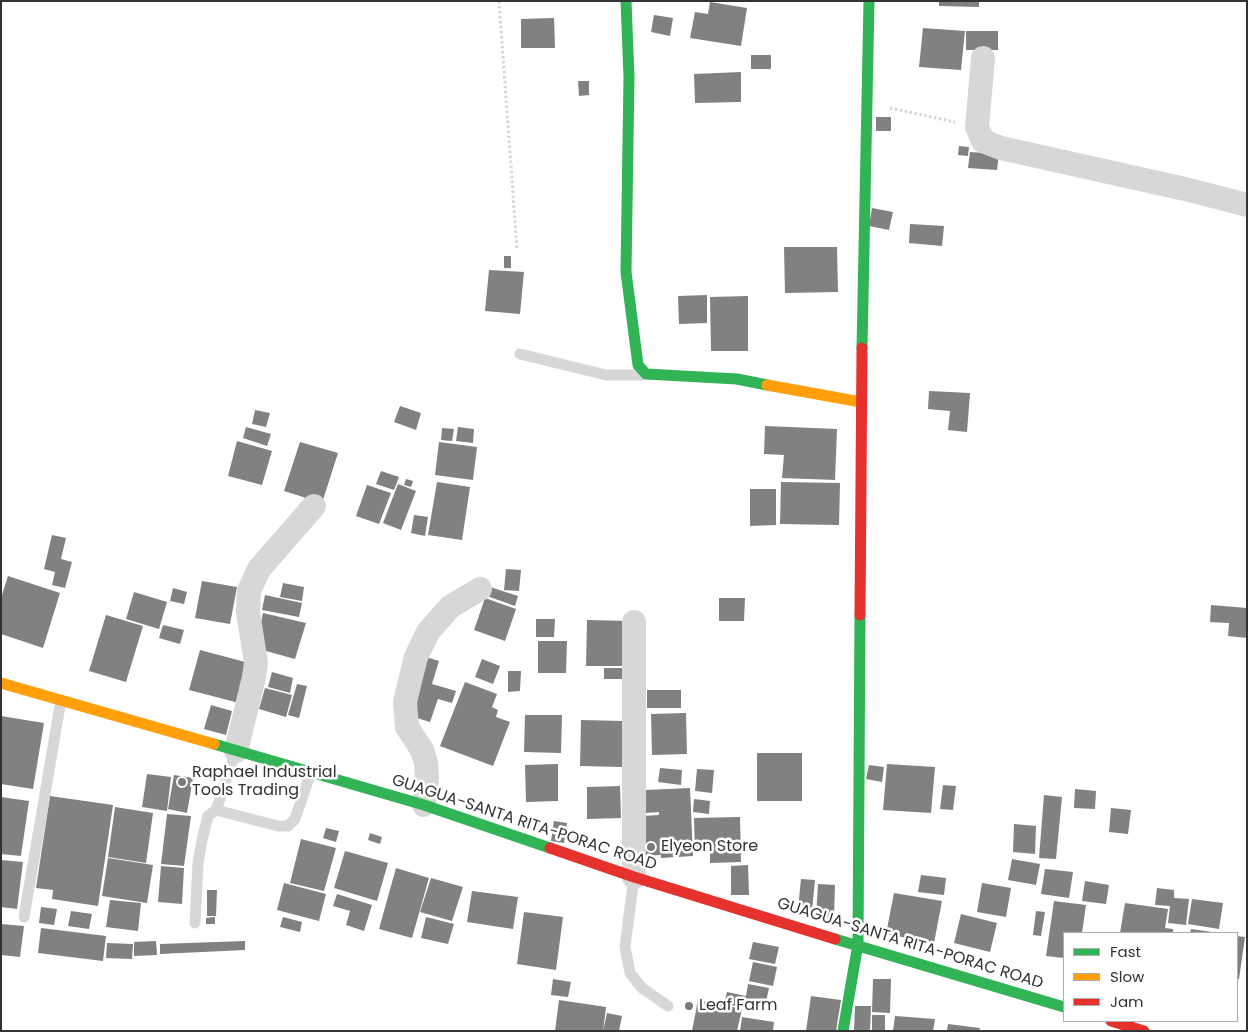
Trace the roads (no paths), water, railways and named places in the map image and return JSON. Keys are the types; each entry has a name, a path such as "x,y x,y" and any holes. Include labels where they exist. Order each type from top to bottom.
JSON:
{"street":[{"path":"626,1 629,77 626,272 638,365 646,374 737,379 861,402"},
{"path":"843,1031 858,944 861,402 869,1"},
{"path":"983,58 977,127 983,141 1001,148 1185,189 1247,206"},
{"path":"236,751 256,663 248,612 249,591 259,570 314,506"},
{"path":"424,805 427,778 426,764 422,750 407,727 405,702 416,657 428,632 450,607 480,589"},
{"path":"634,622 634,877"},
{"name":"GUAGUA-SANTA RITA-PORAC ROAD","path":"1,683 424,805 634,877 747,913 858,944 1063,1007"},
{"path":"1114,1022 1144,1031"}],"lane":[{"path":"520,354 606,375 646,374"},
{"path":"24,917 61,700"},
{"path":"195,923 198,863 202,840 208,816 216,810 236,751"},
{"path":"216,810 278,826 288,826 295,819 311,772"},
{"path":"634,877 626,947 630,973 642,988 668,1006"}],"place":[{"name":"Raphael Industrial Tools Trading","path":"182,782"},
{"name":"Elyeon Store","path":"651,847"},
{"name":"Leaf Farm","path":"689,1006"}]}
